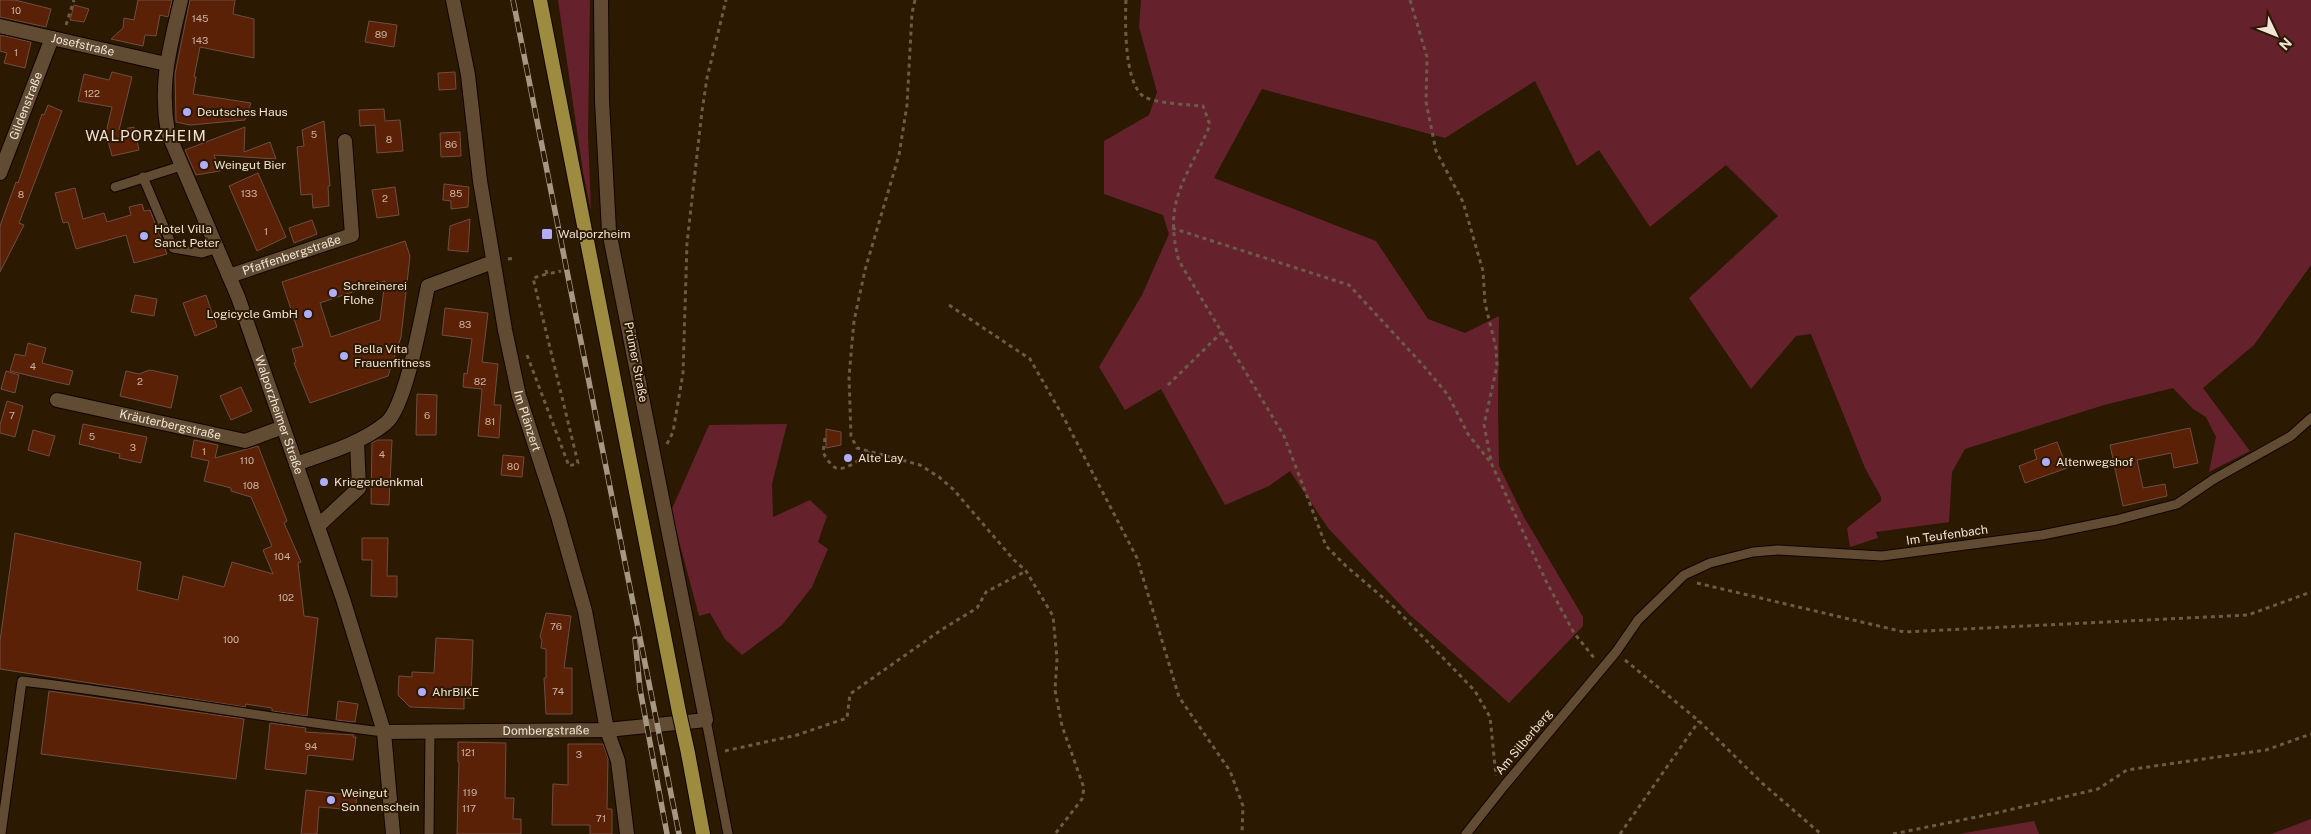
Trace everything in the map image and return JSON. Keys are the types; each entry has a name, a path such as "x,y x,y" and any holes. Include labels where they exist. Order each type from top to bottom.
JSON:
{"main road":[{"path":"540,0 703,834"}],"street":[{"name":"Walporzheimer Straße","path":"181,0 166,64 163,107 168,133 229,276 318,526 384,732 393,834"},
{"name":"Im Plänzert","path":"453,0 468,76 480,181 493,262 519,396 558,516 585,611 607,730 618,761 627,834"},
{"name":"Prümer Straße","path":"601,0 602,101 609,231 657,465 706,720"},
{"name":"Josefstraße","path":"0,26 166,64"},
{"name":"Gildenstraße","path":"0,173 57,39"},
{"name":"Pfaffenbergstraße","path":"229,276 352,235 345,141"},
{"path":"296,464 357,442 388,422 400,402 428,286 493,262"},
{"name":"Kräuterbergstraße","path":"57,400 245,440 284,427"},
{"path":"318,526 359,488 357,442"},
{"name":"Dombergstraße","path":"384,732 607,730 706,720"}],"lane":[{"path":"115,187 181,166"},
{"path":"143,177 173,248 202,253 217,248"},
{"name":"Im Teufenbach","path":"1604,667 1638,620 1684,576 1710,563 1753,552 1778,550 1882,556 2042,535 2116,520 2177,504 2214,479 2291,436 2311,418"},
{"name":"Am Silberberg","path":"1466,834 1604,667"},
{"path":"1,834 22,681 113,691 310,723 384,732"},
{"path":"706,720 728,834"},
{"path":"429,834 430,732"}],"path":[{"path":"57,39 74,0"},
{"path":"657,465 672,432 683,373 686,243 706,86 726,0"},
{"path":"915,0 912,13 907,105 899,155 865,270 854,321 849,377 851,436 857,448 920,465 953,488 1014,560 1026,571 1053,616 1057,659 1055,690 1062,726 1084,788 1082,798 1055,834"},
{"path":"1126,0 1124,23 1133,81 1137,90 1144,97 1174,104 1203,106 1210,125 1198,154 1178,190 1172,228 1179,260 1284,436 1326,546 1346,566 1395,608 1475,691 1490,717 1496,776 1504,786"},
{"path":"1410,0 1427,57 1426,102 1436,150 1463,202 1483,271 1485,303 1496,348 1497,366 1484,425 1492,465"},
{"path":"1172,228 1349,285 1448,395 1468,434 1492,465 1546,581 1574,633 1592,656 1604,667"},
{"path":"524,347 569,466 578,463 533,278 547,272 561,271"},
{"path":"949,305 1030,359 1064,418 1137,558 1179,697 1230,771 1243,806 1242,834"},
{"path":"1168,385 1222,332"},
{"path":"825,438 823,453 835,468 839,469 853,464 870,452"},
{"path":"712,754 797,735 847,718 850,694 941,630 977,608 986,592 1026,571"},
{"path":"1684,576 1700,586 1904,632 2248,615 2311,592"},
{"path":"1616,652 1699,721 1762,783 1821,834"},
{"path":"1620,834 1699,721"},
{"path":"1893,834 1996,813 2098,789 2126,770 2266,750 2311,734"}],"shaded area":[{"path":"558,0 590,0 588,134 591,211 583,172"},
{"path":"1141,0 2311,0 2311,265 2254,345 2203,388 2250,451 2209,472 2216,437 2206,417 2193,409 2173,388 2104,405 1965,449 1952,472 1949,522 1876,532 1878,538 1850,547 1847,528 1881,501 1881,497 1865,468 1811,334 1796,336 1751,389 1689,298 1778,216 1726,165 1650,227 1599,150 1577,166 1535,81 1445,138 1262,89 1214,178 1376,241 1428,319 1465,333 1499,316 1499,466 1524,517 1583,617 1583,626 1509,703 1409,614 1328,528 1290,471 1269,486 1225,505 1161,389 1125,410 1099,367 1142,295 1169,234 1163,215 1104,194 1104,141 1149,115 1157,92 1139,27"},
{"path":"787,424 772,484 773,517 810,500 827,516 818,542 828,549 812,587 782,625 742,655 725,639 710,613 699,616 671,511 709,425"},
{"path":"2311,819 2311,834 2271,834"},
{"path":"2034,821 2039,834 1959,834"}],"building":[{"path":"0,0 15,0 51,9 46,27 0,17"},
{"path":"138,0 172,0 168,17 160,15 156,36 145,35 143,46 111,39 123,28 124,18 134,20"},
{"path":"190,0 235,0 233,14 254,19 254,58 200,47 194,77 196,77 193,94 251,103 245,120 190,125 176,122 175,74"},
{"path":"74,5 89,9 84,22 70,20"},
{"path":"369,21 397,25 394,47 365,42"},
{"path":"0,35 31,42 25,68 4,63 7,53 0,51"},
{"path":"112,72 132,77 119,130 134,127 139,150 112,156 106,133 112,107 78,101 84,74 109,80"},
{"path":"455,72 456,89 439,90 438,73"},
{"path":"48,105 62,111 19,223 24,225 0,272 0,226 16,182 18,183 42,114 44,115"},
{"path":"384,109 385,121 400,120 403,151 377,153 375,125 360,126 359,110"},
{"path":"324,121 330,186 328,186 329,206 313,208 312,194 301,195 297,147 304,146 302,130"},
{"path":"245,127 244,152 270,142 276,159 214,155 220,171 196,175 185,150"},
{"path":"460,132 461,156 441,157 440,133"},
{"path":"258,173 286,237 257,251 229,186"},
{"path":"444,184 469,187 468,207 451,209 451,201 443,200"},
{"path":"395,187 399,215 377,218 372,190"},
{"path":"75,188 83,219 104,213 107,222 131,215 129,207 142,204 144,211 150,210 167,254 134,263 126,235 76,249 68,222 63,223 55,193"},
{"path":"470,219 468,252 448,250 450,226"},
{"path":"312,220 317,234 294,243 289,228"},
{"path":"405,241 410,256 401,337 388,376 310,403 294,363 296,362 292,349 303,346 282,282","holes":["385,281 380,320 331,337 320,303"]},
{"path":"135,295 157,299 154,316 131,312"},
{"path":"206,295 217,327 195,336 183,303"},
{"path":"445,308 488,313 482,362 498,364 494,405 501,405 499,438 478,436 482,389 463,387 464,373 467,374 472,339 442,335"},
{"path":"28,343 46,348 42,363 73,371 69,385 10,371 15,354 25,356"},
{"path":"150,370 178,376 171,408 120,396 126,371 139,374"},
{"path":"6,371 19,375 15,393 1,389"},
{"path":"241,387 252,411 231,420 220,396"},
{"path":"417,394 437,395 436,435 416,435"},
{"path":"7,401 23,406 15,437 0,433 0,425"},
{"path":"83,424 147,437 141,463 119,458 120,454 79,444"},
{"path":"2190,428 2198,463 2174,468 2171,453 2137,460 2143,488 2165,484 2167,496 2123,506 2110,445"},
{"path":"826,429 841,432 841,445 826,448"},
{"path":"33,430 55,436 49,456 28,450"},
{"path":"194,440 218,445 215,458 258,446 287,521 284,523 301,562 298,563 304,616 318,618 307,716 272,711 272,708 246,704 245,707 0,669 0,641 15,533 141,562 137,590 178,600 183,576 224,587 232,562 273,574 263,550 272,546 251,497 231,491 231,488 204,481 209,461 191,457"},
{"path":"377,440 392,440 389,505 371,504 372,443"},
{"name":"Altenwegshof","path":"2057,442 2067,468 2025,483 2019,466 2037,459 2034,450"},
{"path":"503,455 524,457 522,477 501,475"},
{"path":"362,538 388,538 387,576 397,576 397,597 371,596 372,560 362,560"},
{"path":"546,613 571,616 564,668 572,668 572,714 546,714 544,678 546,678 546,649 541,648 542,640 540,637"},
{"path":"436,638 473,640 471,698 464,698 464,709 410,707 398,695 399,676 412,677 412,672 434,673"},
{"path":"49,691 244,719 236,779 41,754"},
{"path":"338,701 358,704 355,722 336,720"},
{"path":"270,723 306,728 305,732 354,735 353,737 356,737 353,760 308,755 306,774 265,769"},
{"path":"458,742 506,743 505,798 514,798 513,819 521,819 521,834 457,834"},
{"path":"568,744 603,744 608,758 607,809 612,809 612,834 590,834 590,825 552,825 553,784 568,785"},
{"name":"Weingut Sonnenschein","path":"306,790 357,796 355,810 319,807 317,834 301,834"}],"railway":[{"path":"513,0 679,834"},
{"path":"635,639 640,689 667,834"}],"place":[{"name":"Deutsches Haus","path":"187,112"},
{"name":"Weingut Bier","path":"204,165"},
{"name":"Walporzheim","path":"547,234"},
{"name":"Hotel Villa Sanct Peter","path":"144,236"},
{"name":"Schreinerei Flohe","path":"333,293"},
{"name":"Logicycle GmbH","path":"308,314"},
{"name":"Bella Vita Frauenfitness","path":"344,356"},
{"name":"Alte Lay","path":"848,458"},
{"name":"Altenwegshof","path":"2046,462"},
{"name":"Kriegerdenkmal","path":"324,482"},
{"name":"AhrBIKE","path":"422,692"},
{"name":"Weingut Sonnenschein","path":"331,800"}],"district":[{"name":"WALPORZHEIM","path":"146,135"}]}
